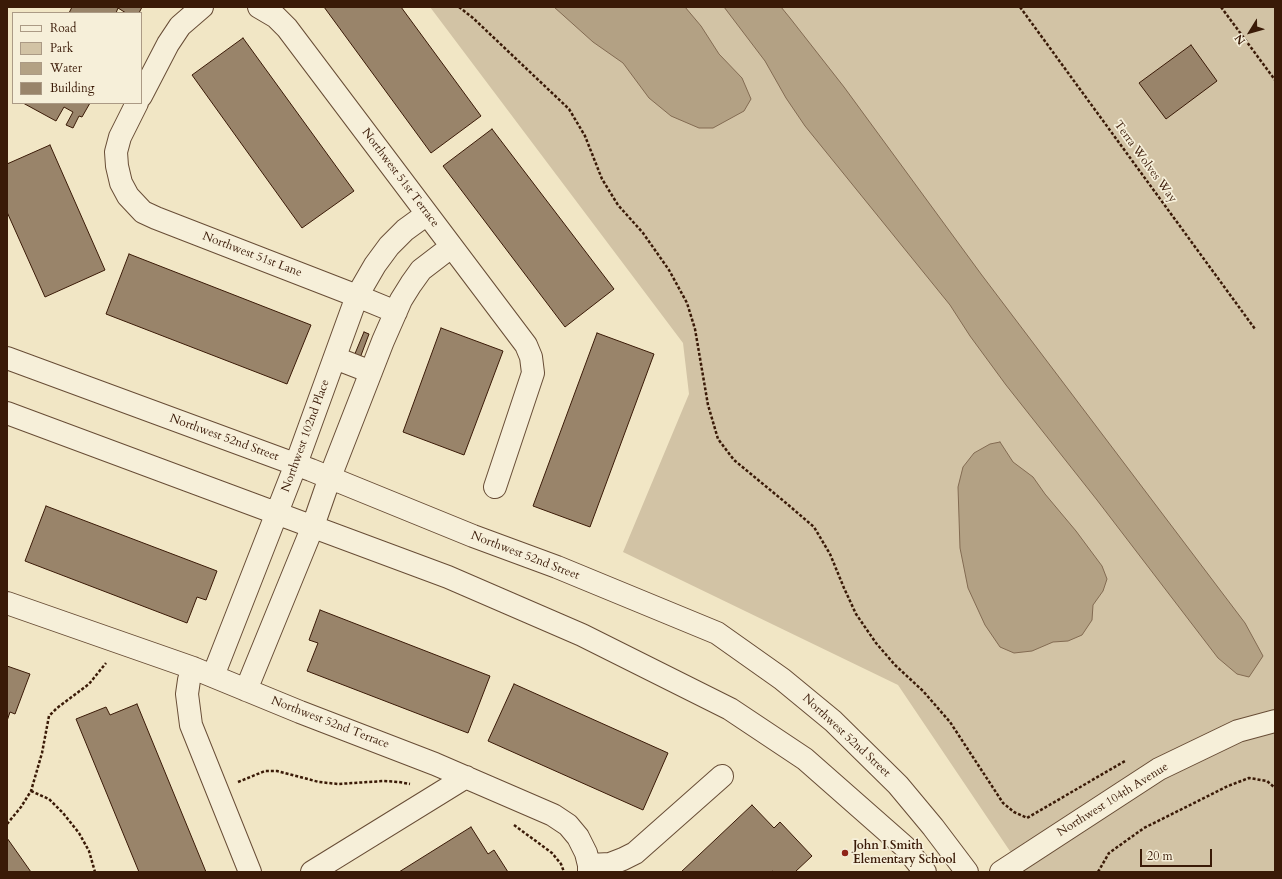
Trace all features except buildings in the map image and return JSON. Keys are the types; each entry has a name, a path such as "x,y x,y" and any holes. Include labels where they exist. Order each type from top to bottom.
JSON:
{"street":[{"path":"142,94 168,44 180,26 202,7"},
{"name":"Northwest 51st Terrace","path":"259,7 276,17 287,28 451,248 526,345 531,357 533,373 495,487"},
{"name":"Northwest 51st Lane","path":"137,104 120,137 116,152 117,166 121,183 128,196 143,212 396,312"},
{"name":"Northwest 102nd Place","path":"203,672 278,513 357,296 375,265 389,246 405,230 427,214"},
{"path":"246,690 313,526 371,372 396,312 411,284 421,270 451,248"},
{"name":"Northwest 52nd Street","path":"7,358 296,464 473,536 557,567 717,633 782,679 833,721 898,785 933,827 967,872"},
{"path":"335,358 371,372"},
{"path":"7,413 448,577 568,629 730,709 805,759 905,848 925,872"},
{"name":"Northwest 52nd Terrace","path":"7,603 203,672 300,712 435,764 553,815 568,825 578,837 586,853 589,869"},
{"path":"203,672 189,680 187,694 191,725 250,872"},
{"name":"Northwest 104th Avenue","path":"1001,872 1158,769 1238,731 1275,722"},
{"path":"589,869 610,864 635,853 722,776"},
{"path":"312,872 466,777"}],"path":[{"path":"459,7 569,109 585,136 602,179 618,205 643,233 688,303 696,329 708,405 718,438 734,460 814,527 830,554 844,588 860,620 876,643 895,665 923,691 950,722 1003,803 1014,812 1027,818 1126,760"},
{"name":"Terra Wolves Way","path":"1020,7 1256,328"},
{"path":"1220,7 1275,80"},
{"path":"7,824 21,807 31,791 42,753 49,716 57,708 89,684 109,658 116,641"},
{"path":"217,790 265,771 277,771 319,782 338,784 384,781 400,782 418,786 436,796"},
{"path":"1098,872 1109,853 1144,828 1228,786 1249,778 1267,781 1275,788"},
{"path":"31,791 49,799 80,834 89,851 95,872"},
{"path":"513,824 552,853 561,864 564,872"}],"green space":[{"path":"430,7 1275,7 1275,872 1024,872 898,685 623,552 689,394 683,343"}],"water":[{"path":"554,7 685,7 701,26 719,54 742,78 751,99 744,111 713,128 699,128 671,116 649,98 623,63 593,42"},
{"path":"724,7 781,7 790,18 844,87 981,274 1245,623 1263,656 1249,677 1237,674 1218,658 1097,500 1006,385 970,336 950,305 805,126 786,98 765,61"},
{"path":"1000,442 1013,462 1033,477 1045,494 1076,531 1102,566 1107,579 1103,591 1093,605 1092,620 1082,635 1068,641 1053,642 1032,651 1014,653 1000,647 985,625 968,588 960,548 958,487 963,467 974,453 990,444"}],"place":[{"name":"John I Smith Elementary School","path":"845,853"}]}
